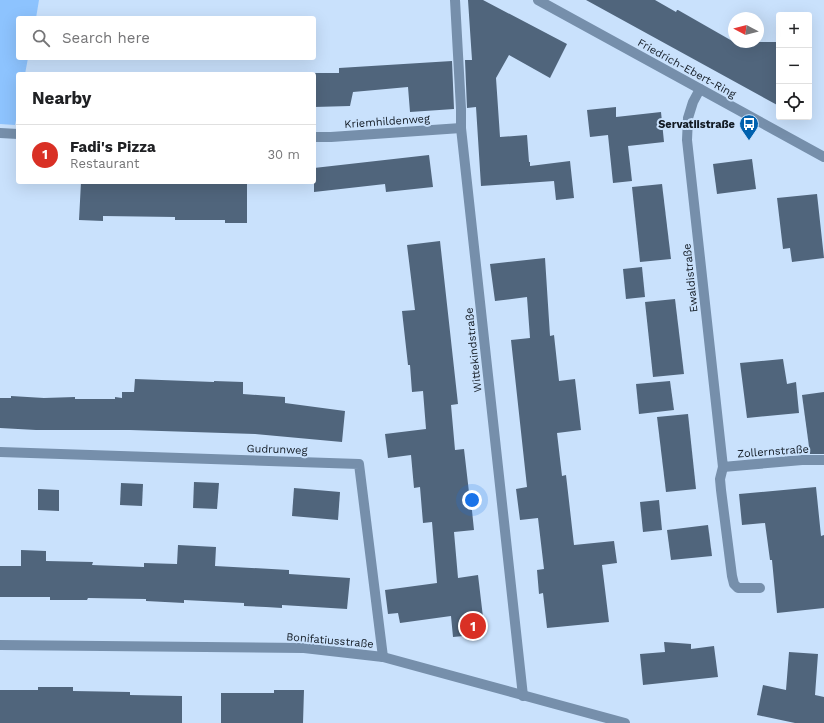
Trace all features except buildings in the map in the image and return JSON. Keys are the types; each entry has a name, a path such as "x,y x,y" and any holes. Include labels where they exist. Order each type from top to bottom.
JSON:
{"street":[{"name":"Wittekindstraße","path":"455,0 461,128 523,696"},
{"name":"Friedrich-Ebert-Ring","path":"538,0 824,158"},
{"name":"Ewaldistraße","path":"700,89 693,102 688,118 687,140 723,467 720,479 721,490 734,584 738,588 760,588"},
{"name":"Kriemhildenweg","path":"316,137 461,128"},
{"path":"0,133 16,134"},
{"name":"Gudrunweg","path":"0,452 359,464 382,658"},
{"name":"Zollernstraße","path":"723,467 802,460 824,460"},
{"name":"Bonifatiusstraße","path":"0,645 304,648 382,658 625,723"}],"shaded area":[{"path":"0,0 39,0 36,16 16,16 16,60 28,60 25,72 16,72 15,125 0,124"}],"place":[{"name":"Servatiistraße","path":"749,141"},
{"name":"Fadi's Pizza","path":"473,626"}]}
